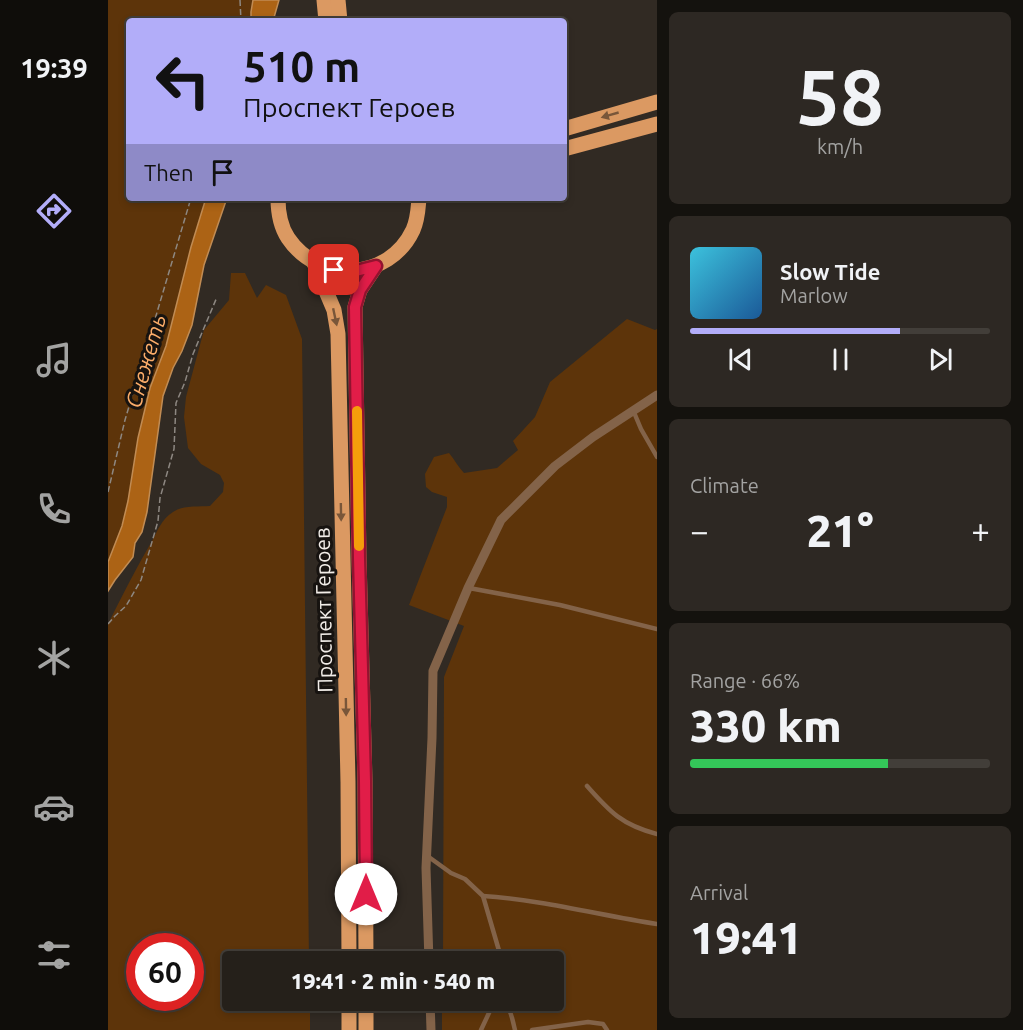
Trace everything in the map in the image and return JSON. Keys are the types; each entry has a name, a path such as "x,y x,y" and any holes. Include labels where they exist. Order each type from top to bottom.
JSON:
{"main road":[{"path":"324,0 326,18"},
{"path":"338,0 340,18"},
{"path":"567,128 657,102"},
{"path":"567,148 657,124"},
{"name":"Проспект Героев","path":"278,201 280,218 287,236 299,251 314,263 334,270 356,271 376,266 398,251 414,228 419,201"},
{"path":"418,215 426,201"},
{"name":"Проспект Героев","path":"314,263 334,310 338,334 348,782 349,951"},
{"name":"Проспект Героев","path":"366,951 365,781 355,307 360,290 376,266"},
{"path":"349,1011 349,1030"},
{"path":"366,1011 366,1030"}],"street":[{"path":"429,951 426,855 433,671 468,588 501,520 555,466 593,436 657,395"},
{"path":"430,1011 431,1030"}],"lane":[{"path":"633,410 657,457"},
{"path":"468,588 560,605 657,629"},
{"path":"587,786 609,810 624,822 640,830 657,834"},
{"path":"426,855 451,873 465,879 483,896 499,951"},
{"path":"483,896 543,903 657,924"},
{"path":"481,1030 490,1011"},
{"path":"509,1011 515,1030"},
{"path":"532,1030 588,1022 603,1024 607,1030"}],"path":[{"path":"240,0 241,18"},
{"path":"108,492 125,420 190,201"},
{"path":"108,624 126,606 141,580 158,521 160,498 174,449 176,403 193,354 217,297"}],"shaded area":[{"path":"108,0 253,0 251,18 126,18 126,201 205,201 166,346 150,388 138,438 122,526 108,562"},
{"path":"253,0 279,0 274,18 251,18"},
{"path":"205,201 226,201 204,265 192,325 163,396 147,512 142,532 135,543 133,557 108,591 108,562 122,526 138,438 150,388 166,346"},
{"path":"231,273 245,273 257,298 266,285 286,295 302,339 309,951 222,951 222,1011 310,1011 310,1030 108,1030 108,624 140,561 166,518 181,508 210,506 223,492 224,483 220,475 201,464 188,448 184,417 186,397 204,330 229,300"},
{"path":"627,319 657,329 657,1030 442,1030 442,1011 564,1011 564,951 443,951 444,677 464,626 409,605 447,507 447,497 432,492 426,487 425,474 434,457 449,453 464,473 497,468 518,450 513,441 535,417 550,382"}],"slow traffic":[{"path":"357,411 359,546"}],"route":[{"path":"334,270 356,271 376,266 360,290 355,307 366,894"}],"water label":[{"name":"Снежеть","path":"145,361"}]}
